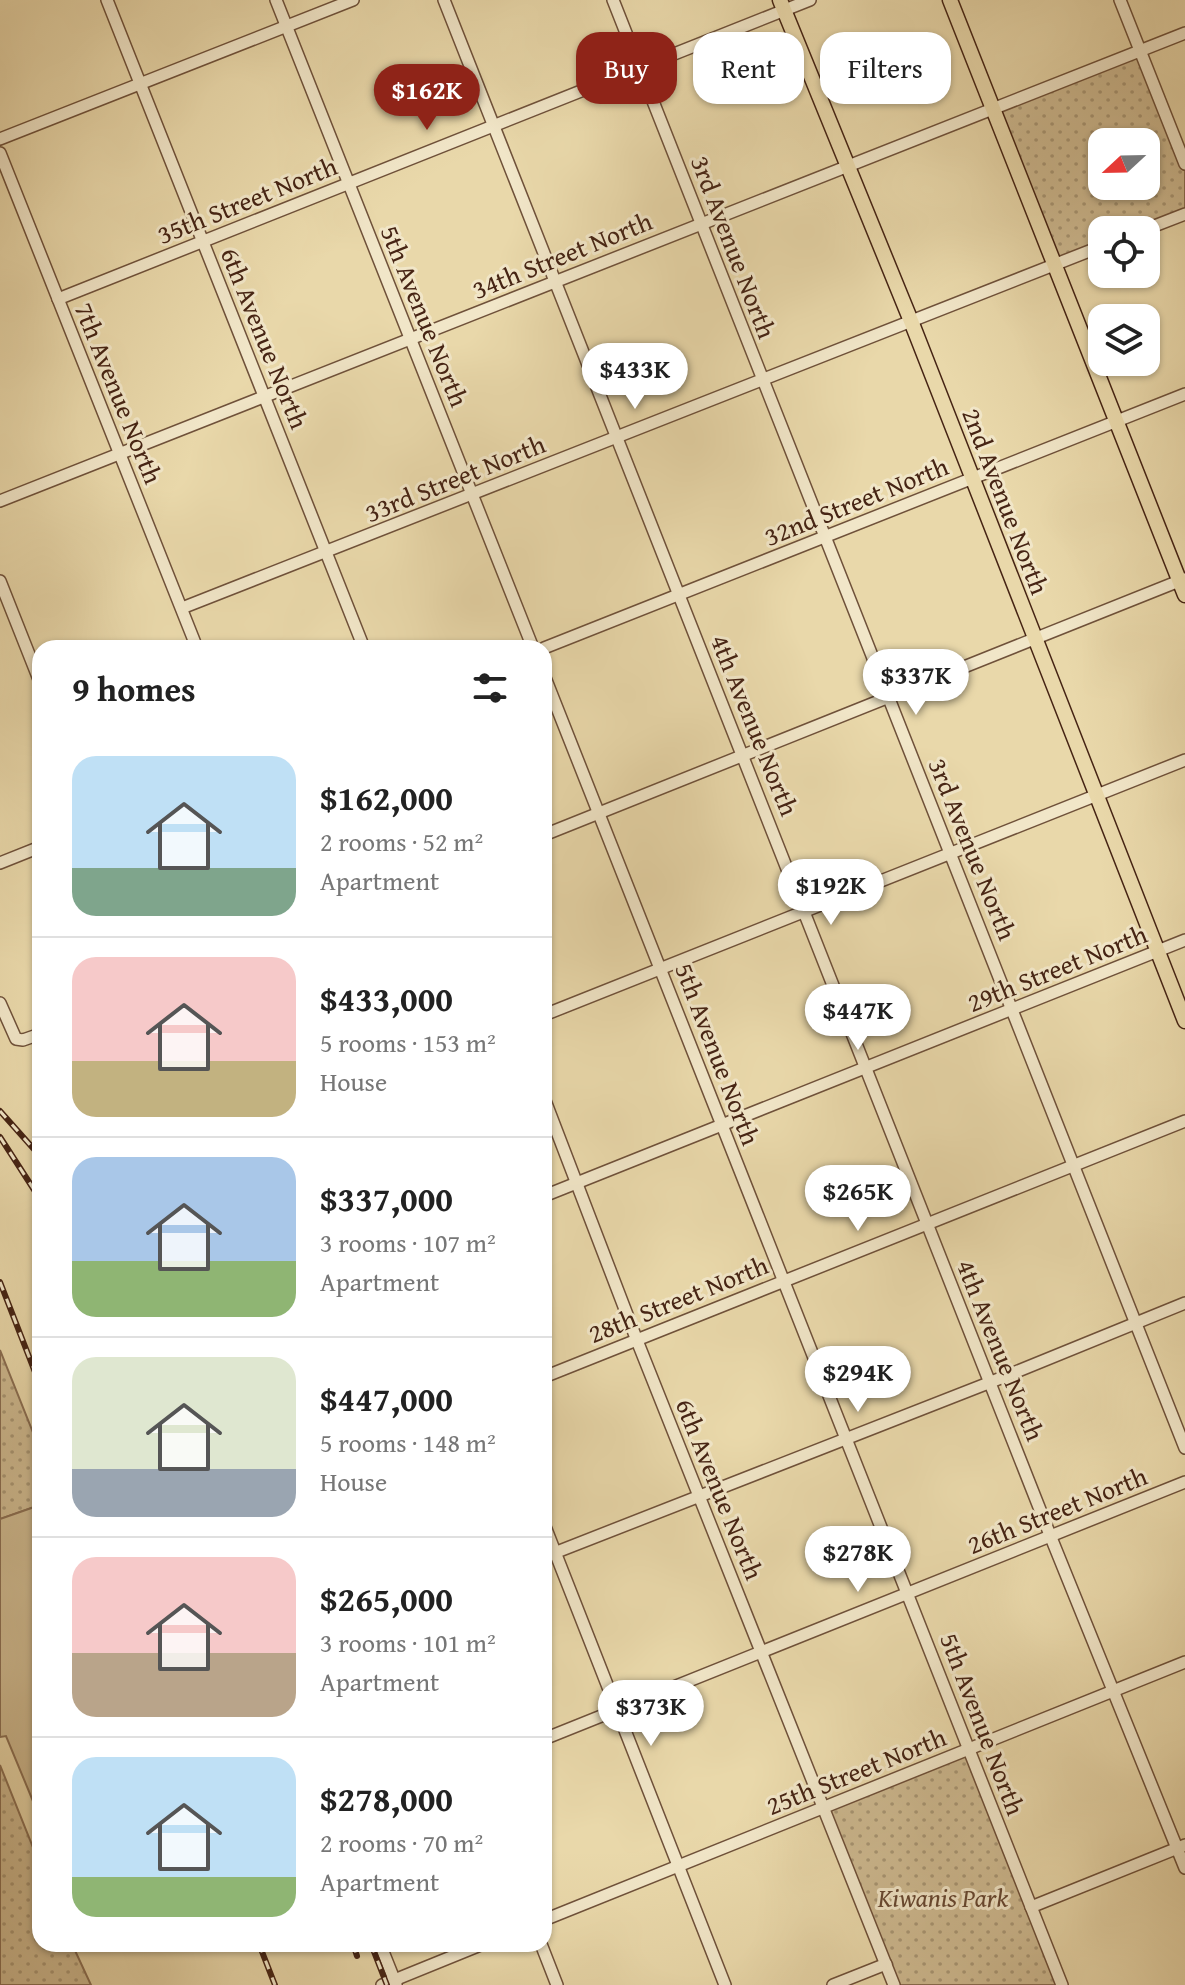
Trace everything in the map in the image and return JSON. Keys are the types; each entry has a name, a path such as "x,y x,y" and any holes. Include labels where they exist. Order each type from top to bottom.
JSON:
{"main road":[{"path":"950,0 1183,585"},
{"name":"2nd Avenue North","path":"782,5 911,321 1185,1021"}],"street":[{"name":"6th Avenue North","path":"107,0 361,640"},
{"name":"5th Avenue North","path":"276,0 530,640"},
{"path":"0,139 353,0"},
{"name":"4th Avenue North","path":"444,0 1050,1535 1181,1847 1185,1868"},
{"name":"3rd Avenue North","path":"613,0 626,32"},
{"name":"35th Street North","path":"677,51 782,5 810,0"},
{"path":"1120,0 1185,164"},
{"name":"34th Street North","path":"0,501 1185,33"},
{"name":"35th Street North","path":"58,299 576,92"},
{"name":"3rd Avenue North","path":"655,104 1185,1448"},
{"name":"7th Avenue North","path":"0,153 194,640"},
{"path":"1160,224 1185,214"},
{"name":"33rd Street North","path":"182,608 1088,252"},
{"name":"32nd Street North","path":"552,645 1185,394"},
{"path":"0,581 32,662"},
{"path":"552,832 888,696 1183,585"},
{"name":"5th Avenue North","path":"552,695 1062,1985"},
{"path":"552,1012 1185,760"},
{"path":"0,863 32,850"},
{"name":"29th Street North","path":"552,1193 1185,940"},
{"path":"0,1003 16,1039 32,1037"},
{"name":"6th Avenue North","path":"552,1118 636,1338 894,1985"},
{"name":"28th Street North","path":"552,1374 1185,1121"},
{"path":"552,1554 1185,1303"},
{"name":"26th Street North","path":"552,1736 1185,1482"},
{"path":"552,1560 617,1711 725,1985"},
{"name":"25th Street North","path":"552,1917 1185,1662"},
{"path":"1031,1907 1181,1847"},
{"path":"383,1952 395,1982"},
{"path":"382,1985 464,1952"},
{"path":"544,1952 557,1985"},
{"path":"833,1985 886,1964"}],"green space":[{"path":"1140,50 1185,164 1185,214 1160,224 1160,216 1088,216 1088,252 1054,265 994,108"},
{"path":"0,1350 32,1430 32,1508 0,1519"},
{"path":"32,1508 32,1799 6,1736 0,1737 0,1519"},
{"name":"Kiwanis Park","path":"969,1749 1062,1985 894,1985 823,1808"},
{"path":"0,1765 32,1845 32,1952 76,1952 91,1985 0,1985"}],"railway":[{"path":"0,1111 32,1147"},
{"path":"0,1137 32,1187"},
{"path":"0,1282 32,1364"},
{"path":"262,1952 275,1985"},
{"path":"356,1952 357,1956"},
{"path":"374,1952 387,1985"}]}
